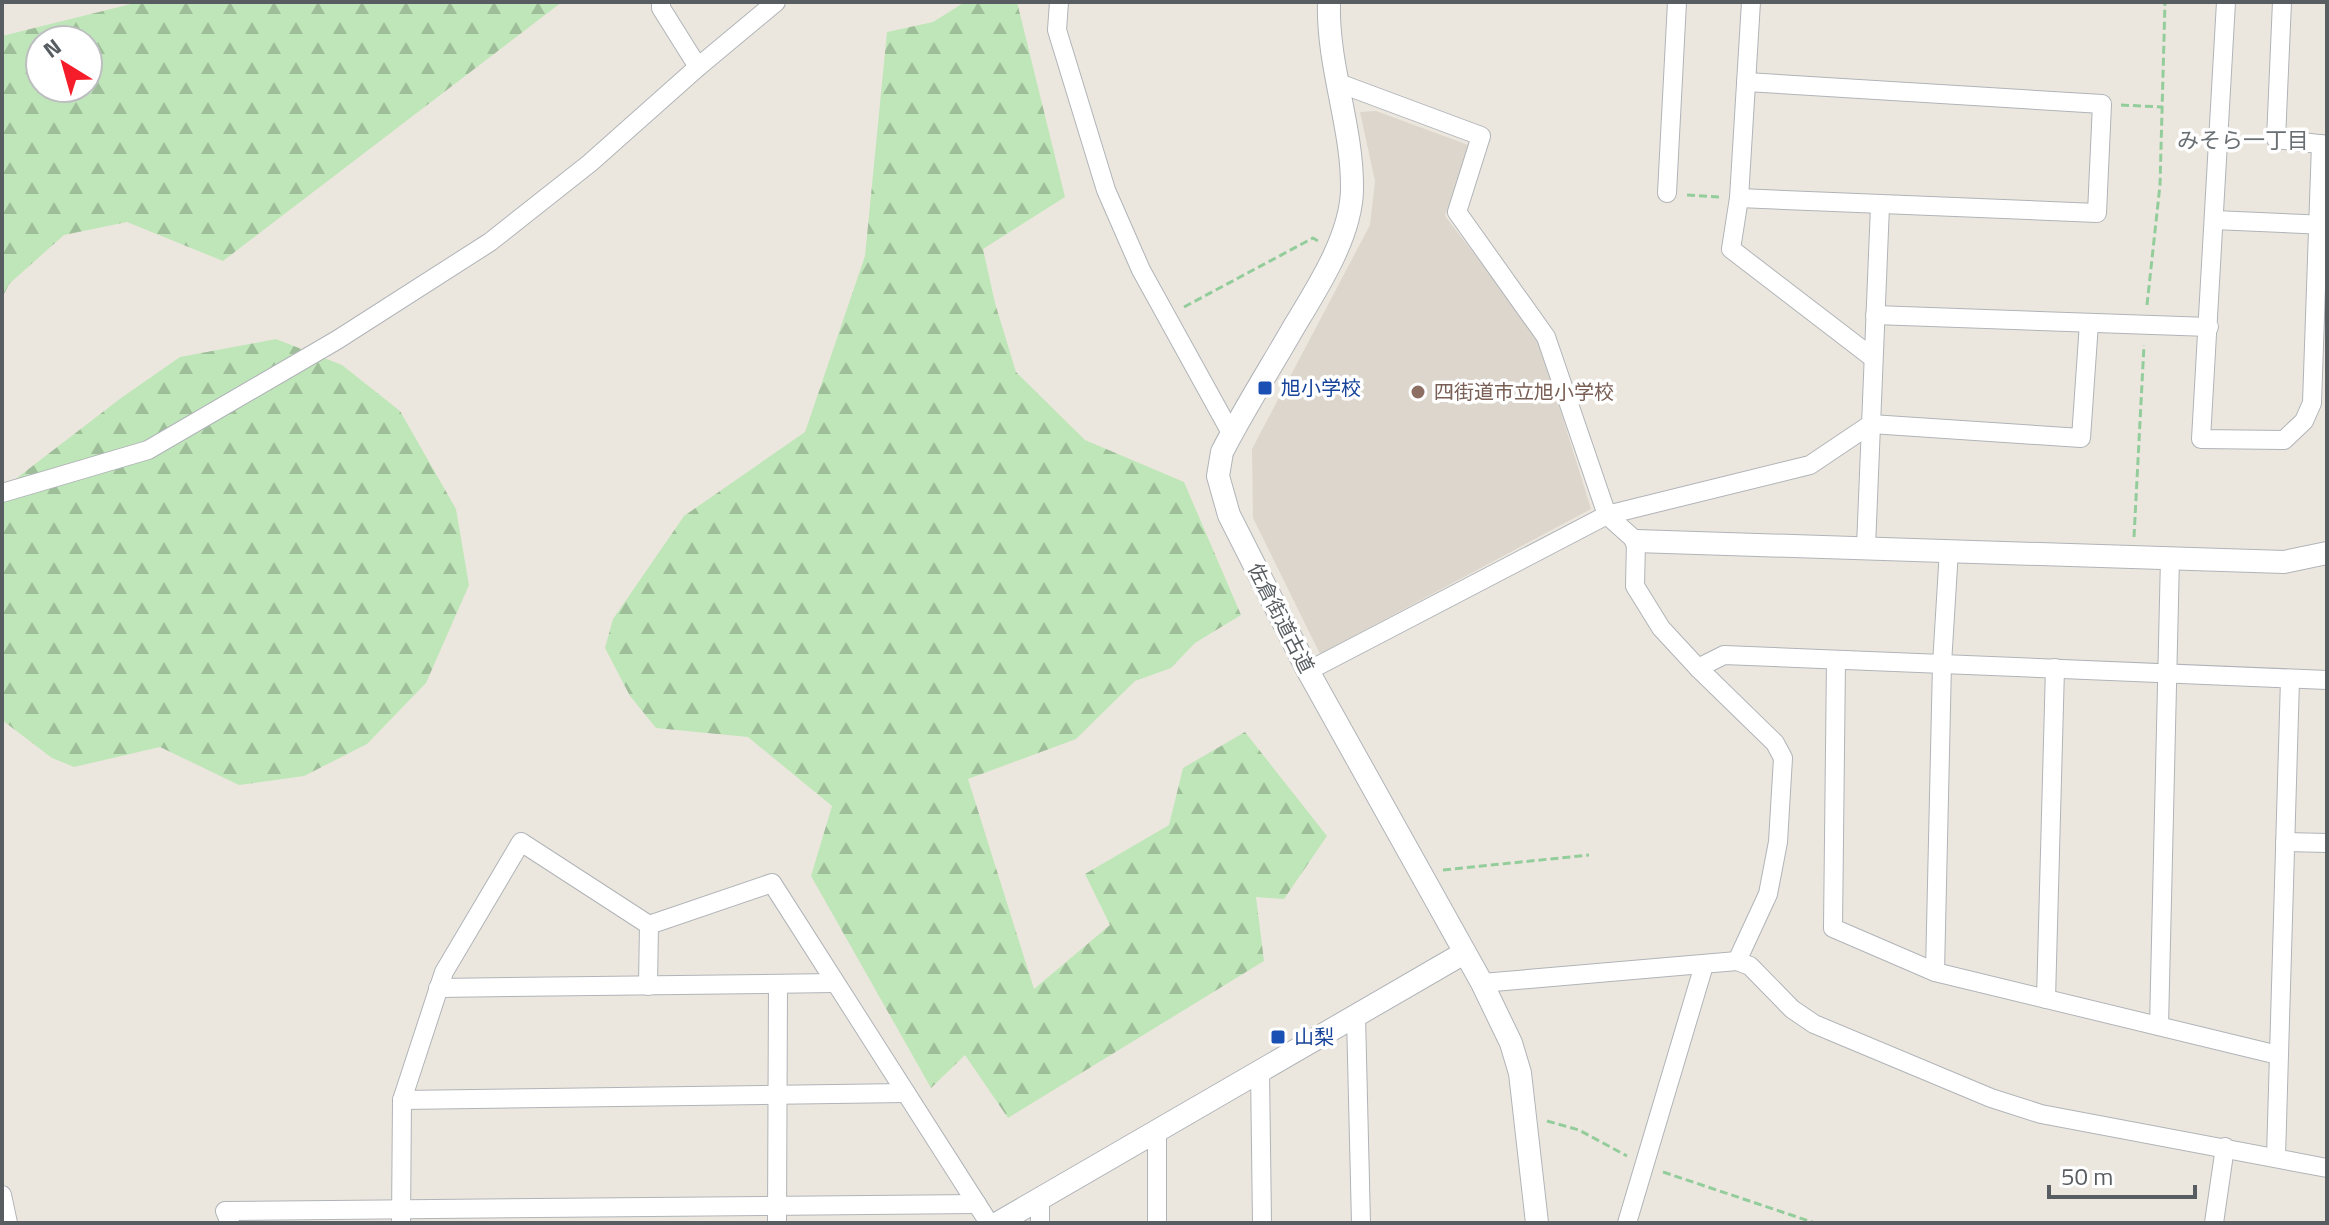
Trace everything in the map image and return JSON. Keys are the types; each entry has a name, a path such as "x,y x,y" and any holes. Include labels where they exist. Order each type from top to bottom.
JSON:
{"street":[{"path":"661,2 661,8 698,67"},
{"path":"2,493 148,450 337,340 490,242 590,163 776,2"},
{"path":"1059,2 1057,30 1106,190 1141,270 1231,433"},
{"name":"佐倉街道古道","path":"1329,2 1336,82 1351,163 1352,193 1348,216 1325,275 1222,452 1218,476 1221,495 1308,671 1482,983 1511,1043 1520,1073 1537,1223"},
{"path":"1667,193 1677,2"},
{"path":"1751,2 1739,198 1731,249 1873,358"},
{"path":"2226,2 2201,439 2284,440 2304,421 2312,403 2323,225 2324,145 2276,139 2282,2"},
{"path":"1336,82 1481,136 1457,212 1546,337 1607,515 1636,541 2284,562 2327,553"},
{"path":"1739,198 2097,213 2102,104 1746,82"},
{"path":"1866,547 1880,206"},
{"path":"2214,220 2323,225"},
{"path":"1875,315 2209,327"},
{"path":"1308,671 1607,515 1810,465 1871,424 2081,438 2089,323"},
{"path":"1636,541 1635,586 1661,628 1775,743 1783,758 1778,842 1768,894 1737,961"},
{"path":"1935,972 1942,664 1949,550"},
{"path":"2159,1026 2170,558"},
{"path":"1698,668 1724,655 2327,680"},
{"path":"1836,660 1833,928 1935,972 2278,1055"},
{"path":"2046,999 2055,668"},
{"path":"2276,1157 2290,679"},
{"path":"401,1216 402,1100 444,972 521,842 649,925"},
{"path":"2285,842 2327,843"},
{"path":"649,925 772,883 989,1223"},
{"path":"648,986 649,925"},
{"path":"998,1223 1464,953"},
{"path":"1482,983 1737,961 1750,966 1792,1009 1814,1024 1991,1098 2041,1114 2327,1168"},
{"path":"1627,1223 1704,965"},
{"path":"438,988 835,983"},
{"path":"778,984 778,1214"},
{"path":"1356,1016 1361,1223"},
{"path":"1260,1070 1262,1223"},
{"path":"402,1100 906,1093"},
{"path":"1157,1131 1157,1223"},
{"path":"2214,1223 2225,1147"},
{"path":"2,1195 8,1223"},
{"path":"1040,1200 1040,1223"},
{"path":"230,1223 225,1211 401,1216 778,1214 977,1204"}],"path":[{"path":"2132,557 2145,325 2160,185 2165,2"},
{"path":"2102,104 2162,107"},
{"path":"1667,193 1739,198"},
{"path":"1167,316 1313,238 1335,250"},
{"path":"1420,873 1589,855"},
{"path":"1526,1121 1551,1121 1579,1130 1644,1166 1815,1223"}],"shaded area":[{"name":"四街道市立旭小学校","path":"1376,111 1471,146 1445,216 1537,335 1591,509 1320,654 1253,518 1252,449 1370,225 1375,181 1360,112"}],"green space":[{"path":"139,2 562,2 223,261 127,222 64,235 9,284 2,298 2,36 24,31 24,104 104,104 104,24 50,24"},
{"path":"965,2 1017,2 1065,197 983,249 995,303 1016,372 1085,440 1184,482 1241,615 1195,643 1171,668 1135,681 1076,739 968,779 1034,989 1110,925 1085,874 1169,825 1183,768 1245,732 1327,836 1284,899 1256,897 1264,961 1008,1118 965,1055 931,1088 811,876 832,806 748,737 656,728 630,696 605,648 613,619 684,516 805,432 865,256 887,32 933,22"},
{"path":"276,339 342,365 400,411 456,509 469,585 426,683 367,744 304,776 239,785 160,747 74,767 52,758 2,720 2,501 13,481 180,357"}],"place":[{"name":"旭小学校","path":"1265,388"},
{"name":"四街道市立旭小学校","path":"1418,392"},
{"name":"山梨","path":"1278,1037"}],"district":[{"name":"みそら一丁目","path":"2243,140"}]}
